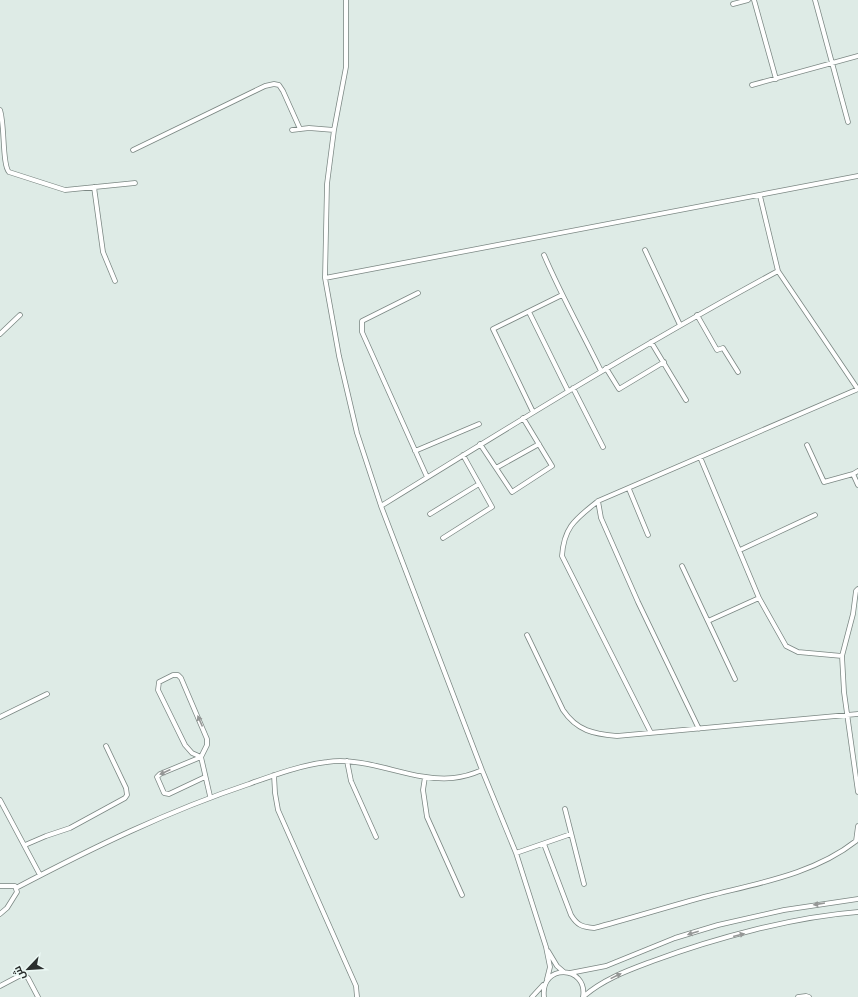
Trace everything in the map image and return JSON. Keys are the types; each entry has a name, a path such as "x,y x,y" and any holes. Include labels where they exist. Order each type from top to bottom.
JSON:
{"lane":[{"path":"346,0 346,67 342,96 334,130 328,184 325,278 339,356 356,433 381,506 482,770 516,853 546,947 550,967 544,997"},
{"path":"733,4 748,0"},
{"path":"754,0 776,79"},
{"path":"815,0 848,122"},
{"path":"752,85 858,56"},
{"path":"133,150 265,86 274,84 279,85 283,91 300,129"},
{"path":"0,110 4,133 2,157 5,167 13,174 65,190 136,183"},
{"path":"292,130 334,130"},
{"path":"325,278 760,196 858,176"},
{"path":"94,187 103,252 115,281"},
{"path":"651,733 562,556 563,539 576,519 598,501 629,489 858,388 778,271 760,196"},
{"path":"645,250 680,325"},
{"path":"544,256 601,371"},
{"path":"381,506 606,368 697,315 778,271"},
{"path":"418,293 362,321 362,332 427,477"},
{"path":"532,412 494,329 562,295"},
{"path":"529,312 568,391"},
{"path":"0,334 20,315"},
{"path":"697,315 717,350 723,348 738,372"},
{"path":"651,342 686,400"},
{"path":"606,368 619,389 664,362"},
{"path":"573,388 603,447"},
{"path":"480,444 512,492 552,466 523,418"},
{"path":"415,451 479,424"},
{"path":"496,468 539,444"},
{"path":"807,445 824,482 853,474 858,471"},
{"path":"443,538 492,507 463,455"},
{"path":"700,457 740,550 758,598 786,646 798,652 842,656"},
{"path":"853,474 858,485"},
{"path":"430,514 479,484"},
{"path":"629,489 648,535"},
{"path":"598,501 601,518 638,602 699,729"},
{"path":"740,550 816,515"},
{"path":"682,566 735,679"},
{"path":"858,589 856,591 853,614 842,656 847,716 858,792"},
{"path":"708,621 758,598"},
{"path":"527,635 567,716 582,729 595,734 617,736 858,714"},
{"path":"201,757 192,753 185,745 158,690 159,682 173,675 178,675 181,678 205,733 207,745 201,757 210,796"},
{"path":"0,717 47,694"},
{"path":"25,845 70,828 125,798 127,795 126,788 106,746"},
{"path":"201,757 160,774 157,780 163,791 169,794 205,778"},
{"path":"0,886 16,888 144,824 210,796 274,775 326,762 347,761 425,776 454,778 482,770"},
{"path":"347,761 352,781 376,837"},
{"path":"274,775 278,810 356,986 357,997"},
{"path":"425,776 424,804 427,817 462,895"},
{"path":"0,800 40,875"},
{"path":"565,809 584,884"},
{"path":"544,844 571,914 576,922 582,927 594,928 707,896 783,878 842,852 856,841 858,826"},
{"path":"516,853 571,834"},
{"path":"0,914 9,906 17,892 16,888"},
{"path":"532,997 546,981 555,974 564,972 570,973 606,966 675,938 718,925 784,910 858,899"},
{"path":"583,997 598,986 627,971 680,951 785,924 836,914 858,912"},
{"path":"546,947 557,966 564,972"},
{"path":"570,973 580,980 583,997"},
{"path":"0,986 24,975 28,978 38,997"},
{"path":"798,997 809,997"}]}
